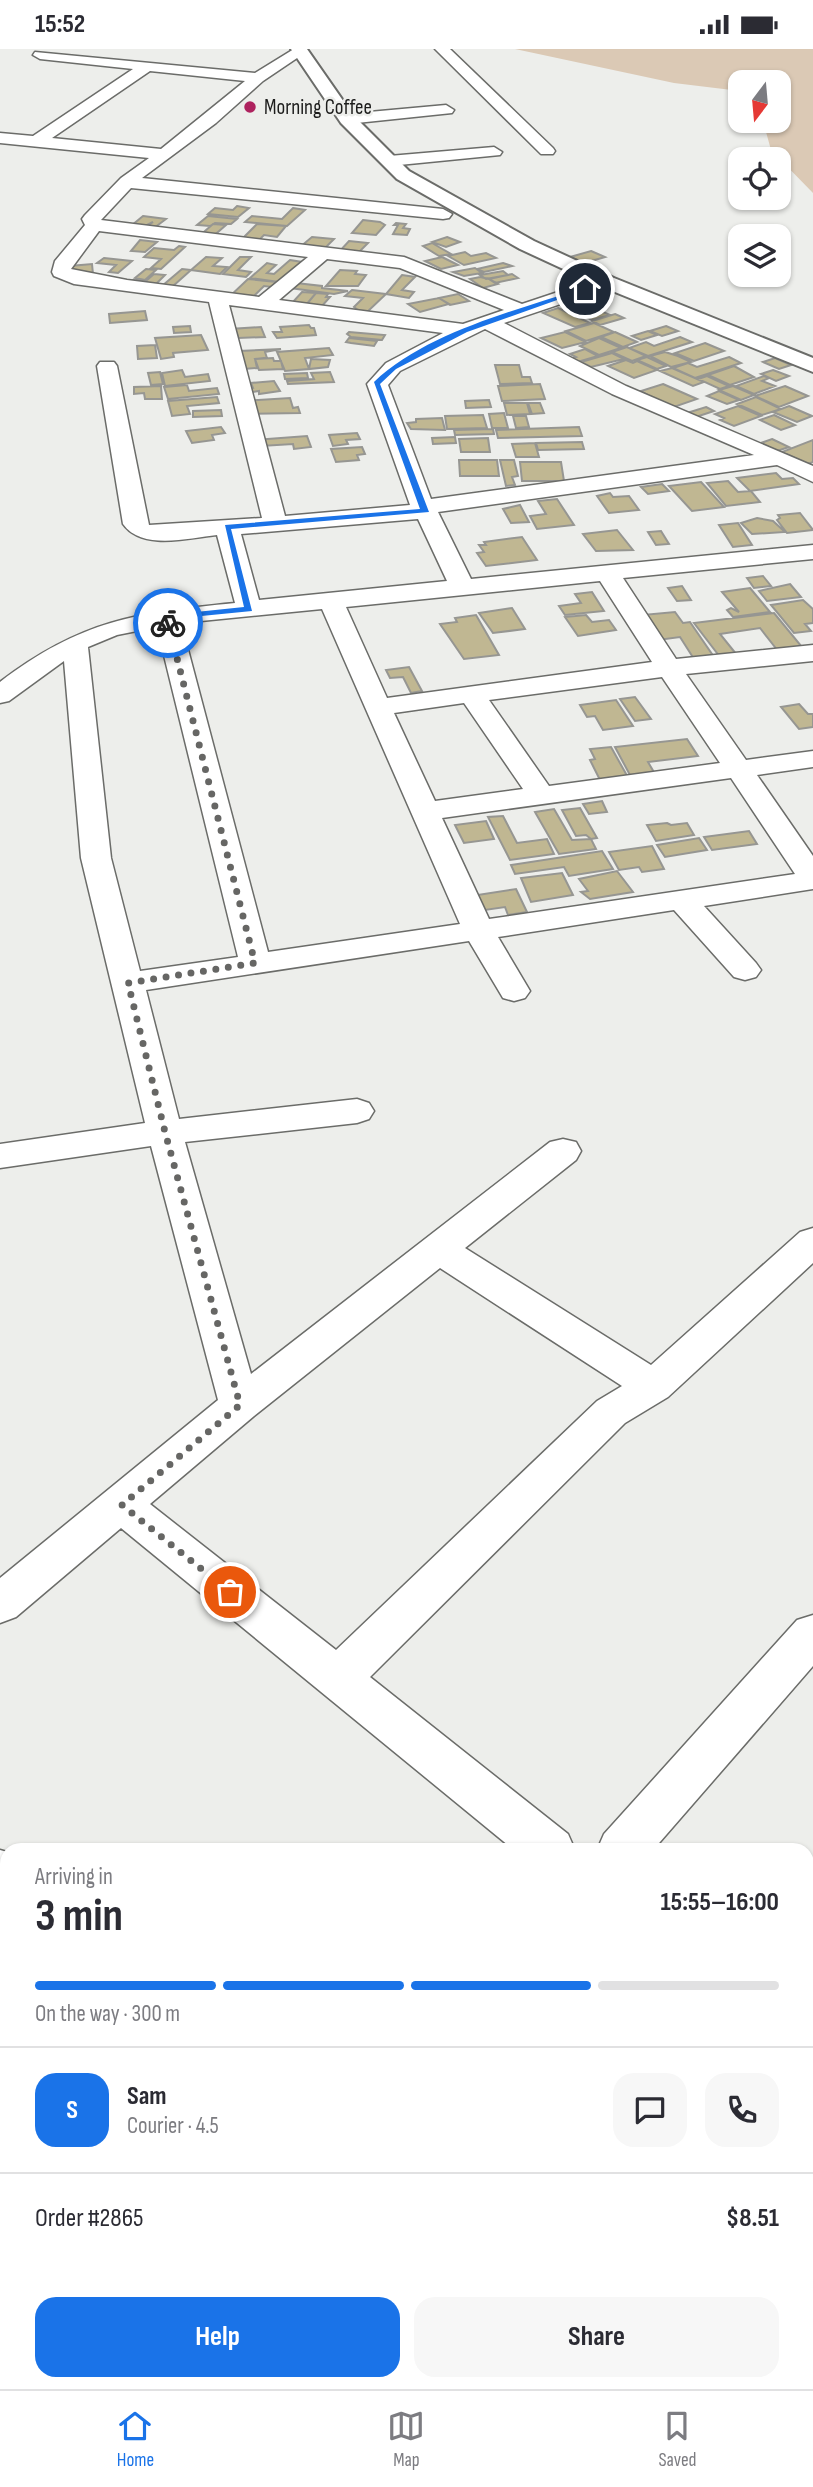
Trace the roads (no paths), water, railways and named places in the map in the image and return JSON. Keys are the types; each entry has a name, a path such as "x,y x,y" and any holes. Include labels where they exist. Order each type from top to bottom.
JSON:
{"street":[{"path":"442,49 547,151"},
{"path":"94,225 91,219 127,182 210,120 258,78 299,51 347,119 403,174 448,209 607,282 813,366"},
{"path":"40,55 258,78"},
{"path":"39,140 145,68"},
{"path":"347,119 446,110"},
{"path":"0,138 163,154"},
{"path":"389,161 494,152"},
{"path":"127,182 448,209"},
{"path":"404,263 448,209"},
{"path":"94,225 404,263 520,310"},
{"path":"94,225 62,265 61,272 74,278 464,330"},
{"path":"263,304 322,254"},
{"path":"462,587 424,509 377,384 393,367 464,330 607,282"},
{"path":"217,297 275,523"},
{"path":"486,322 619,390 780,458 813,475"},
{"path":"107,366 135,524 142,531 162,533 424,509 780,458"},
{"path":"227,527 249,609"},
{"path":"0,695 34,668 75,644 108,630 167,617 813,552"},
{"path":"128,983 813,879 740,769 667,668 608,574"},
{"path":"331,602 478,930 514,991"},
{"path":"167,617 255,963"},
{"path":"75,644 96,858 165,1132 240,1405"},
{"path":"378,706 667,668 813,653"},
{"path":"471,694 542,796"},
{"path":"426,811 813,759"},
{"path":"682,900 745,970"},
{"path":"0,1156 165,1132 357,1111"},
{"path":"0,1604 240,1405 563,1151"},
{"path":"337,1679 611,1412 654,1386 813,1241"},
{"path":"438,1249 654,1386"},
{"path":"122,1505 542,1843"},
{"path":"627,1843 813,1634"}],"place":[{"name":"Morning Coffee","path":"250,107"}]}
